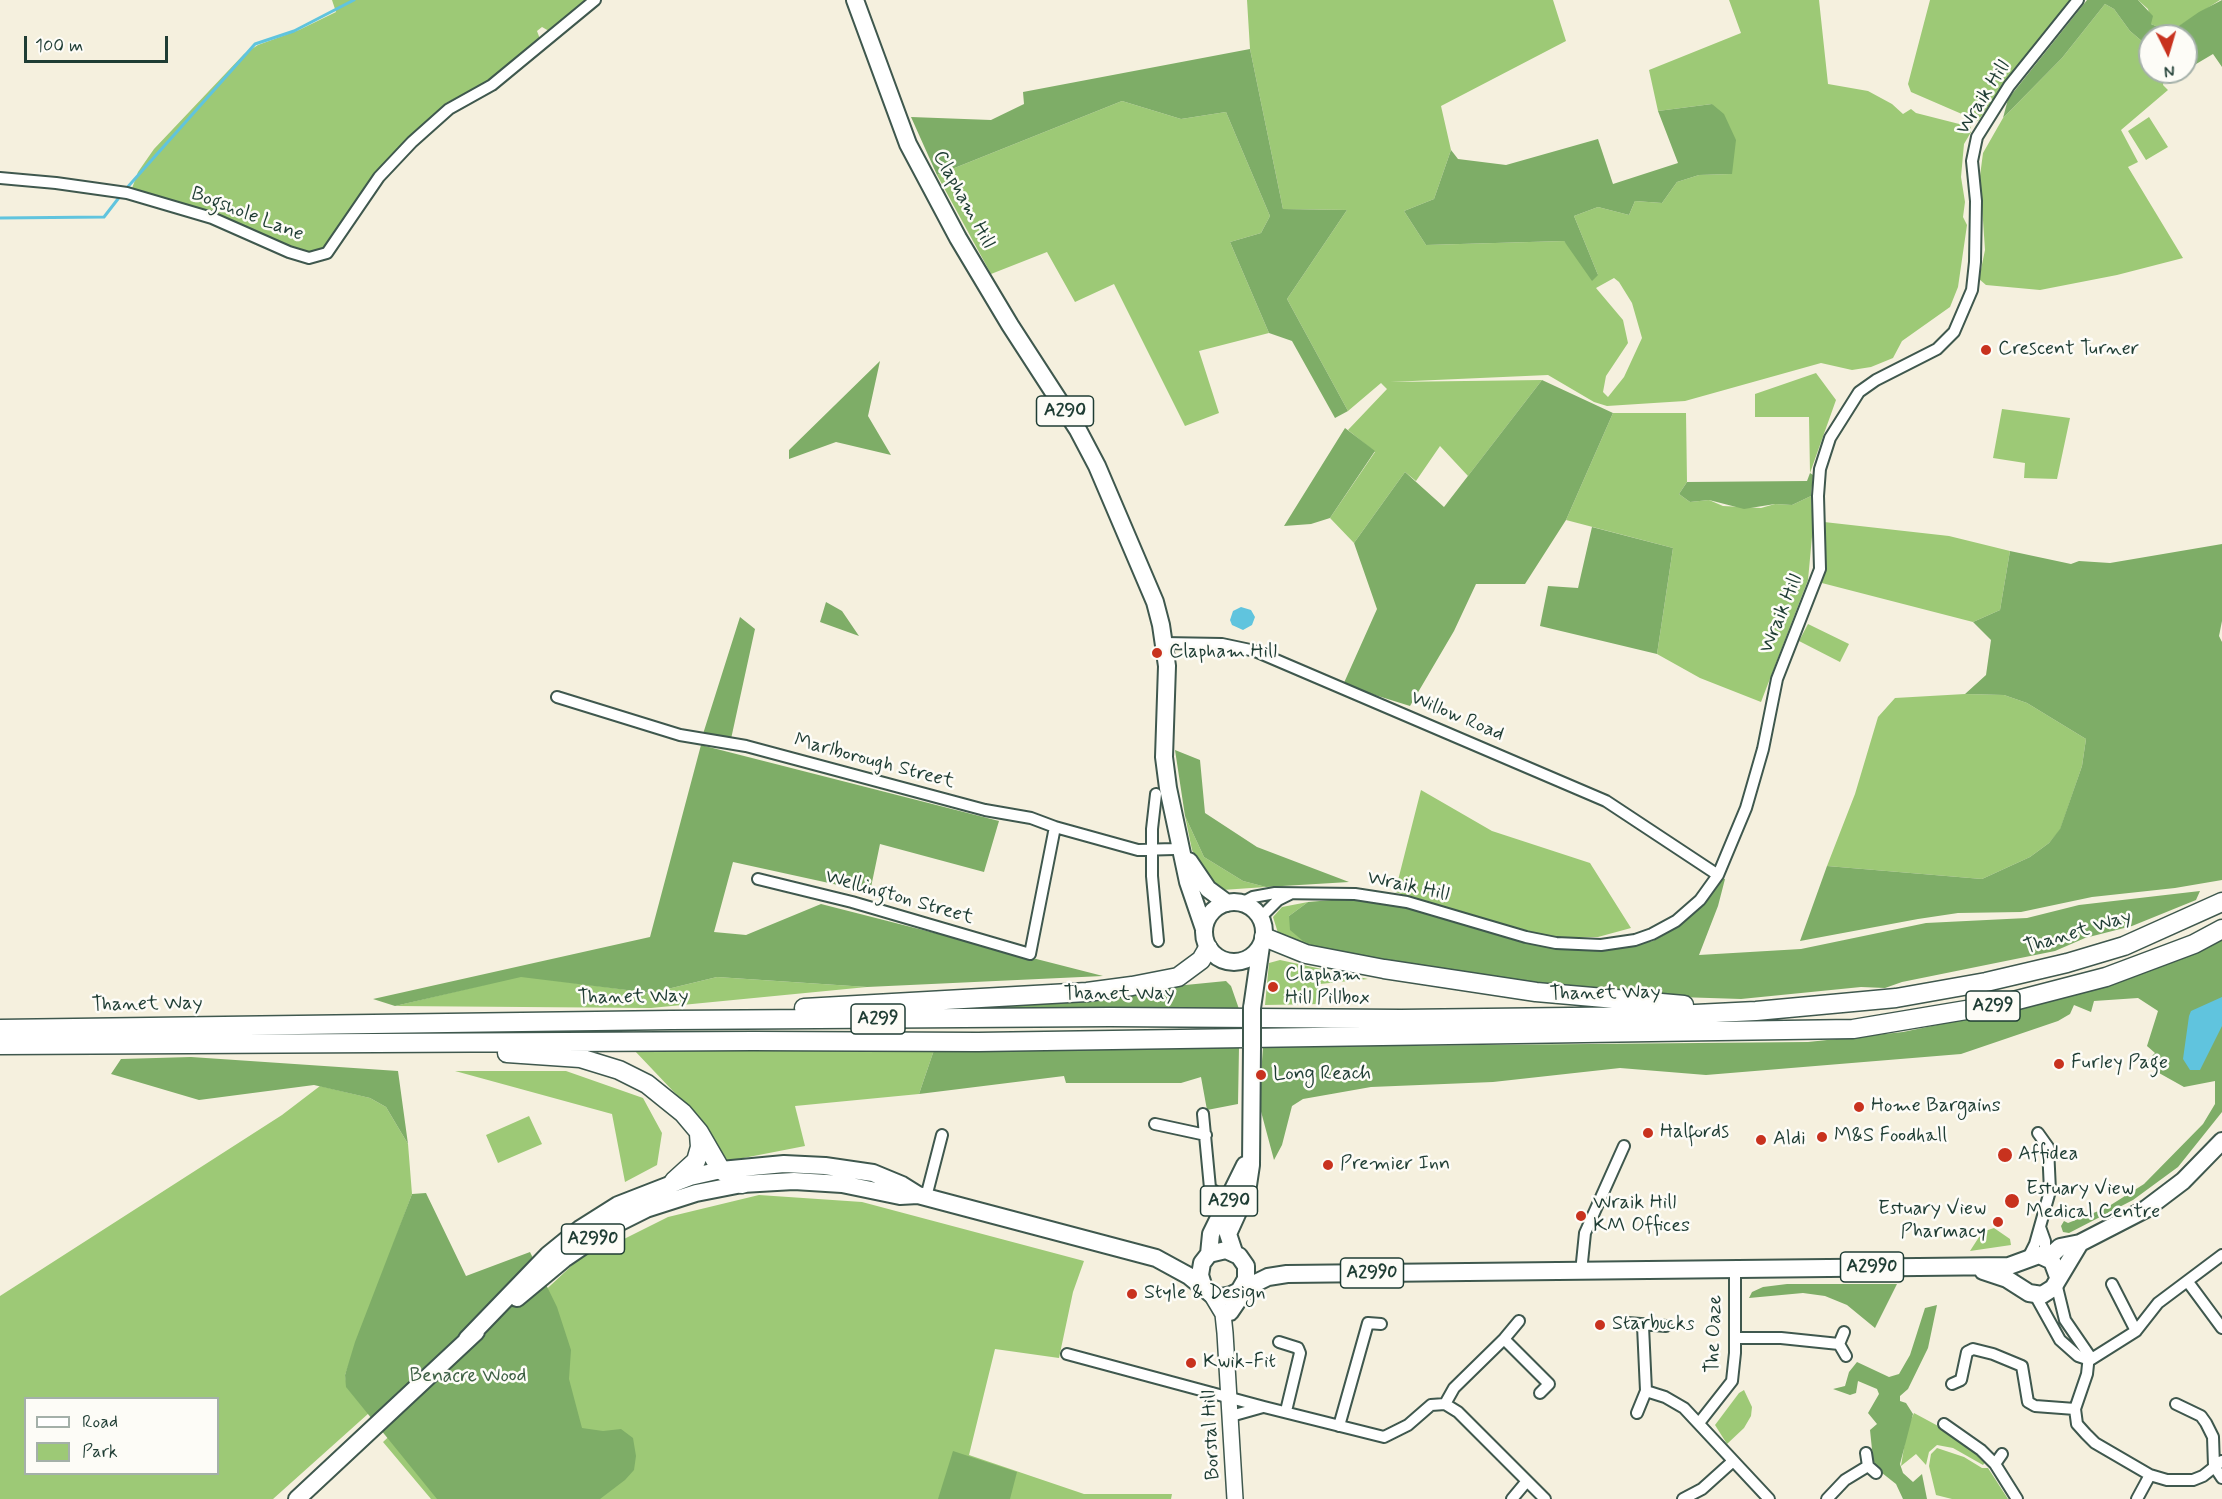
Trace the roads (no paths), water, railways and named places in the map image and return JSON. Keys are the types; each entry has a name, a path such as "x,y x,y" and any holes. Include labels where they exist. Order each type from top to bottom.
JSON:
{"highway":[{"name":"Thanet Way","path":"0,1029 671,1020 1110,1017 1424,1019 1655,1016 1756,1011 1896,998 2009,977 2124,946 2222,902"},
{"name":"Thanet Way","path":"0,1045 352,1042 978,1042 1853,1029 2002,1004 2106,977 2194,944 2222,929"},
{"path":"1263,941 1306,954 1536,992 1756,1011"},
{"path":"671,1020 836,1006 1106,990 1178,977 1201,960 1208,948"},
{"path":"352,1042 414,1051 580,1058 619,1070 647,1084 683,1113 699,1132 721,1170 742,1184"},
{"path":"674,1181 696,1161 700,1148 699,1132"}],"main road":[{"name":"Clapham Hill","path":"855,0 908,144 958,238 1010,325 1078,430 1097,466 1155,602 1167,666 1164,757 1174,820 1188,882 1204,929"},
{"name":"Clapham Hill","path":"1181,846 1199,879 1234,903"},
{"name":"A290","path":"1234,903 1249,906 1260,918 1263,941 1252,1008 1251,1165 1247,1192 1228,1234 1238,1256"},
{"path":"1204,929 1211,913 1234,903"},
{"name":"A290","path":"1204,929 1208,948 1215,956 1232,963 1244,978 1252,1008"},
{"path":"1232,963 1250,958 1263,941"},
{"path":"2080,1243 2048,1293 2030,1292 2018,1273 2025,1260 2046,1257 2062,1246 2080,1243 2130,1218 2161,1199 2191,1174 2222,1141"},
{"name":"A290","path":"1207,1255 1211,1234 1229,1203 1250,1147"},
{"name":"A2990","path":"467,1339 530,1271 563,1241 618,1205 674,1181 721,1170 784,1164 832,1167 873,1173 922,1196 1156,1258 1221,1297 1237,1292 1261,1279 1287,1274"},
{"name":"A2990","path":"297,1499 467,1339 564,1259 614,1225 678,1198 742,1184 812,1182 842,1184 900,1196 922,1196"},
{"name":"A2990","path":"1156,1258 1207,1255 1219,1250 1238,1256 1262,1270 1287,1274 2009,1266 2025,1260"},
{"path":"1207,1255 1200,1269 1208,1291"},
{"path":"1237,1292 1246,1279 1238,1256"},
{"path":"2046,1257 2056,1266 2057,1280"},
{"name":"A2990","path":"1949,1266 1992,1273 2030,1292"},
{"path":"1230,1312 1241,1294 1261,1279"},
{"name":"Borstal Hill","path":"1208,1291 1223,1314 1231,1399 1235,1499"},
{"name":"Borstal Hill","path":"1225,1333 1237,1292"}],"street":[{"name":"Bogshole Lane","path":"0,178 127,193 212,218 288,252 309,258 327,252 379,177 419,135 448,110 492,85 595,0"},
{"name":"Wraik Hill","path":"1234,903 1263,894 1309,892 1379,897 1407,902 1526,938 1556,943 1601,945 1635,940 1661,930 1689,911 1718,875 1750,794 1763,749 1777,678 1820,569 1818,496 1820,469 1830,438 1859,392 1876,380 1937,350 1954,332 1972,290 1976,201 1972,161 1977,137 2009,86 2078,0"},
{"name":"Willow Road","path":"1163,643 1222,644 1255,651 1606,801 1718,875"},
{"name":"Marlborough Street","path":"557,697 680,735 746,746 985,810 1031,818 1138,850 1174,849 1181,846"},
{"path":"1156,794 1152,850 1162,935"},
{"name":"Wellington Street","path":"758,879 852,902 1030,954 1055,827"},
{"path":"1260,918 1278,900 1290,894"},
{"path":"1203,1114 1210,1188 1229,1203"},
{"path":"1155,1124 1206,1135"},
{"path":"2025,1260 2040,1227 2050,1191 2048,1146 2038,1133"},
{"path":"922,1196 942,1135"},
{"path":"1581,1272 1585,1233 1624,1146"},
{"path":"2040,1227 2045,1241 2046,1257"},
{"path":"2090,1360 2136,1331 2158,1303 2222,1255"},
{"name":"The Oaze","path":"1699,1423 1732,1381 1736,1338 1735,1270"},
{"path":"2057,1280 2065,1320 2086,1349 2090,1360 2075,1409 2077,1424 2095,1443 2150,1474 2181,1481 2203,1476 2218,1463"},
{"path":"2188,1282 2222,1328"},
{"path":"2112,1284 2136,1331"},
{"path":"2030,1292 2060,1340 2078,1356 2090,1360"},
{"path":"1445,1404 1454,1388 1519,1321"},
{"path":"1339,1426 1368,1323 1381,1324"},
{"path":"1628,1323 1643,1326 1666,1326"},
{"path":"1637,1413 1646,1391 1643,1326"},
{"path":"1839,1344 1844,1332"},
{"path":"1736,1338 1781,1338 1839,1344"},
{"path":"1504,1339 1549,1384 1540,1393"},
{"path":"1279,1342 1298,1348 1300,1353 1286,1411"},
{"path":"1839,1344 1846,1356"},
{"path":"1952,1384 1961,1380 1967,1352 1973,1349 1993,1354 2022,1366 2028,1402 2035,1406 2075,1409"},
{"path":"1067,1354 1231,1399 1384,1437 1398,1431 1431,1405 1445,1404 1458,1412 1545,1499"},
{"path":"1646,1391 1674,1401 1699,1423 1732,1462 1769,1499"},
{"path":"2176,1404 2201,1416 2206,1424 2213,1437 2222,1478"},
{"path":"1231,1416 1264,1407"},
{"path":"1944,1424 1981,1450 1995,1464 2017,1499"},
{"path":"1827,1499 1850,1476 1872,1470 1866,1453"},
{"path":"1995,1464 2002,1454"},
{"path":"1683,1499 1702,1489 1732,1462"},
{"path":"2137,1499 2150,1474"},
{"path":"1512,1499 1527,1481"}],"water":[{"path":"1241,607 1251,610 1255,617 1252,625 1243,630 1232,625 1230,620 1233,611"},
{"path":"2222,997 2222,1026 2200,1070 2190,1070 2183,1059 2191,1011"}],"waterway":[{"path":"125,190 255,44 294,31 354,0"},
{"path":"0,218 104,217 121,195"}],"place":[{"name":"Crescent Turner","path":"1986,350"},
{"name":"Clapham Hill","path":"1157,653"},
{"name":"Clapham Hill Pillbox","path":"1273,987"},
{"name":"Furley Page","path":"2059,1064"},
{"name":"Long Reach","path":"1261,1075"},
{"name":"Home Bargains","path":"1859,1107"},
{"name":"Halfords","path":"1648,1133"},
{"name":"M&S Foodhall","path":"1822,1137"},
{"name":"Aldi","path":"1761,1140"},
{"name":"Affidea","path":"2005,1155"},
{"name":"Premier Inn","path":"1328,1165"},
{"name":"Estuary View Medical Centre","path":"2012,1201"},
{"name":"Wraik Hill KM Offices","path":"1581,1216"},
{"name":"Estuary View Pharmacy","path":"1998,1222"},
{"name":"Style & Design","path":"1132,1294"},
{"name":"Starbucks","path":"1600,1325"},
{"name":"Kwik-Fit","path":"1191,1363"}],"park label":[{"name":"Benacre Wood","path":"468,1377"}]}
